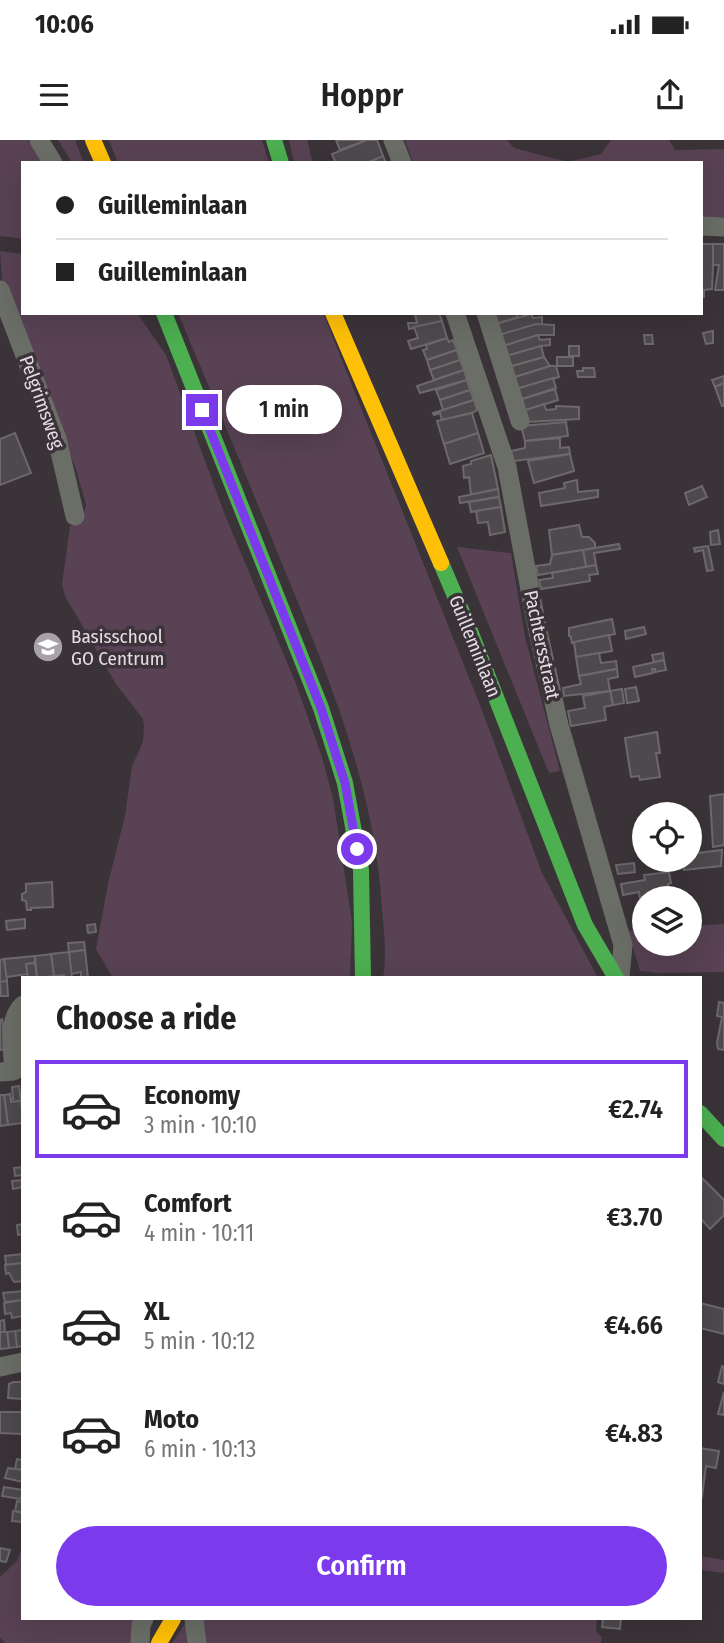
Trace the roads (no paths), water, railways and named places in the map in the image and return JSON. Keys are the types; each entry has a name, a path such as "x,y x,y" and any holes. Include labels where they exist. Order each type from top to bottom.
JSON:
{"main road":[{"path":"93,140 102,161"},
{"path":"274,140 280,161"},
{"path":"165,315 321,708 345,783 361,870 363,976"},
{"name":"Guilleminlaan","path":"334,315 470,631 585,925 617,976"},
{"path":"702,1115 724,1139"},
{"path":"159,1643 172,1620"}],"street":[{"path":"39,140 52,161"},
{"path":"393,140 400,161"},
{"path":"703,226 724,226"},
{"name":"Pelgrimsweg","path":"0,290 57,439 75,516"},
{"name":"Pachtersstraat","path":"457,315 507,467 536,622 559,725 623,945 618,976"},
{"path":"487,315 520,421"},
{"path":"12,1071 12,1027 21,1007"},
{"path":"0,1367 21,1362"},
{"path":"140,1643 144,1620"},
{"path":"194,1620 197,1643"}],"place":[{"name":"Basisschool GO Centrum","path":"48,647"}]}
